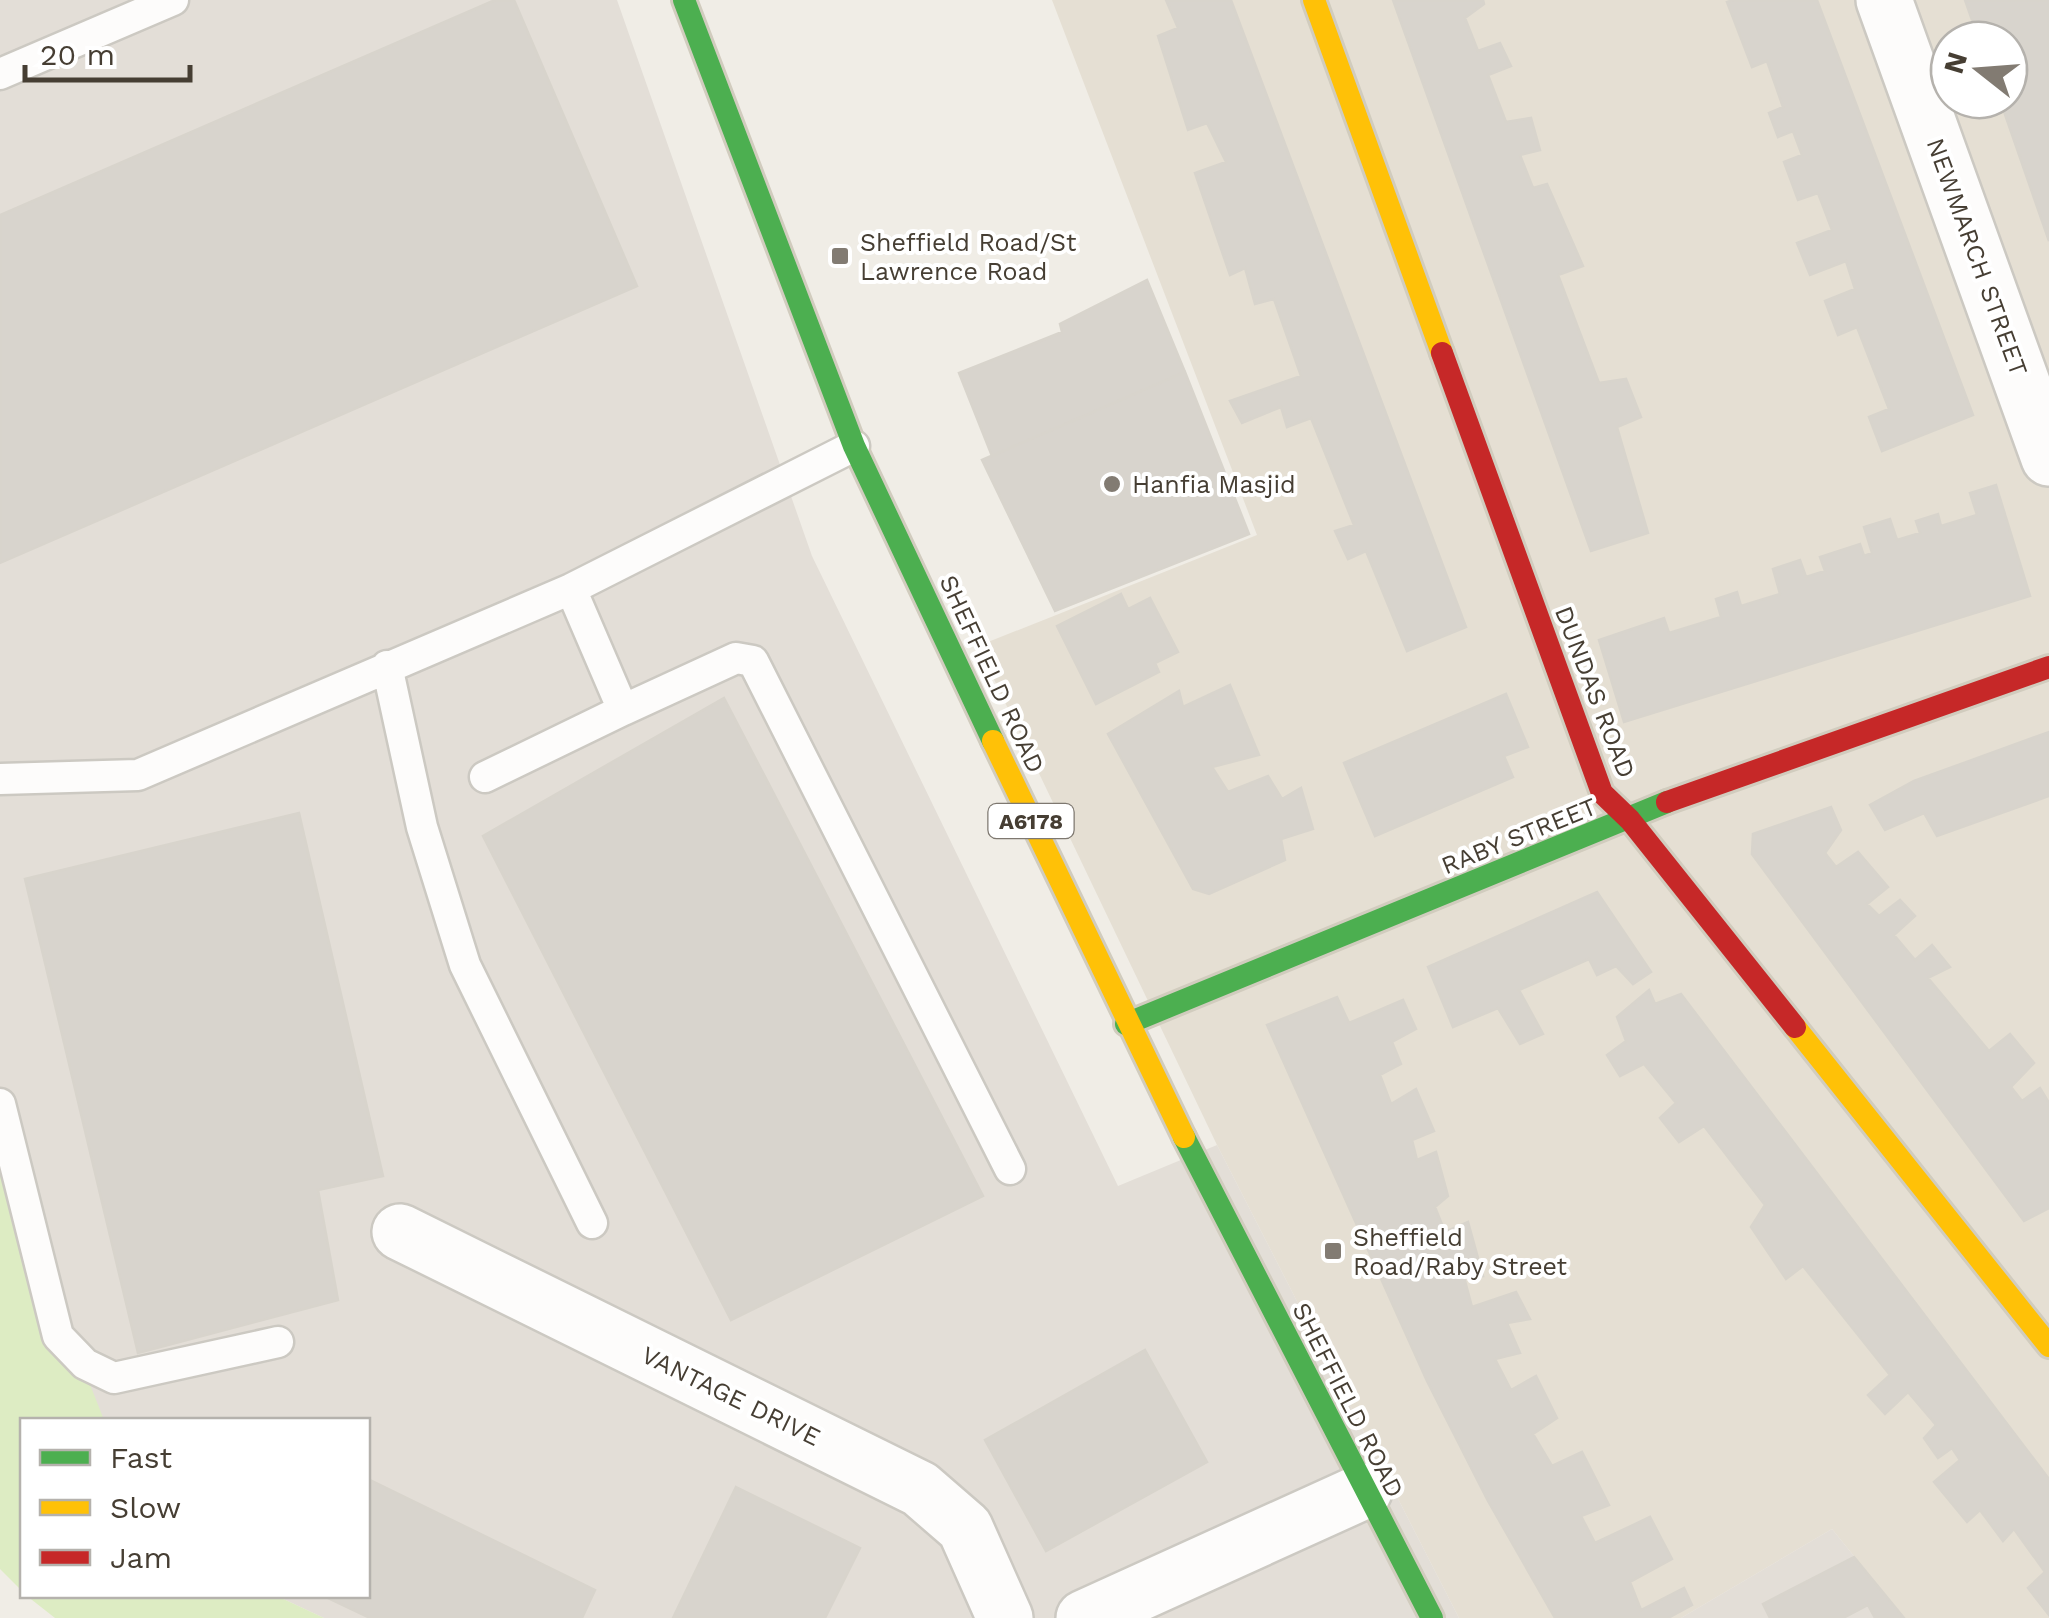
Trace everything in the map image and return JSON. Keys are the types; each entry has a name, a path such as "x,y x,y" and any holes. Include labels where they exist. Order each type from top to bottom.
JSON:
{"street":[{"name":"SHEFFIELD ROAD","path":"684,0 854,446 1126,1024 1432,1618"},
{"name":"DUNDAS ROAD","path":"1314,0 1602,793 1630,820 2040,1320"},
{"name":"NEWMARCH STREET","path":"1884,0 2049,458"},
{"name":"RABY STREET","path":"1126,1024 1630,820 1694,790 2049,667"},
{"name":"VANTAGE DRIVE","path":"400,1232 920,1489 966,1528 1005,1618"},
{"path":"1084,1618 1364,1491"}],"lane":[{"path":"0,74 173,0"},
{"path":"0,779 138,774 572,589 854,446"},
{"path":"572,589 623,710"},
{"path":"485,777 736,658 753,661 1010,1170"},
{"path":"387,666 422,826 465,965 592,1223"},
{"path":"0,1104 58,1336 85,1364 114,1378 278,1342"}],"shaded area":[{"path":"0,0 617,0 812,556 1118,1186 1217,1145 1459,1618 324,1618 281,1598 370,1598 370,1418 47,1418 0,1230"},
{"path":"1052,0 2049,0 2049,1618 1904,1618 1832,1529 1681,1618 1459,1618 1217,1145 978,646 1257,535"},
{"path":"1832,1529 1904,1618 1681,1618"}],"green space":[{"path":"0,1156 103,1418 20,1418 20,1589 0,1569"},
{"path":"30,1598 281,1598 324,1618 55,1618"}],"building":[{"path":"495,0 514,0 637,286 0,563 0,215"},
{"path":"1166,0 1231,0 1466,627 1407,651 1366,551 1348,559 1335,531 1354,525 1311,418 1287,427 1281,407 1242,423 1230,401 1301,376 1274,299 1255,304 1245,268 1230,275 1195,173 1226,162 1207,123 1188,130 1158,36 1178,28"},
{"path":"1393,0 1483,0 1484,4 1465,18 1478,51 1500,43 1511,66 1488,75 1506,122 1531,118 1540,150 1520,155 1533,188 1547,184 1583,266 1558,275 1599,383 1626,379 1641,417 1617,427 1648,533 1591,551"},
{"path":"1817,0 1973,415 1882,451 1869,417 1889,409 1857,327 1838,335 1825,301 1855,289 1846,261 1810,275 1797,243 1832,230 1818,193 1798,200 1784,162 1802,155 1793,131 1778,137 1769,113 1783,107 1767,61 1752,67 1727,2"},
{"path":"1965,0 2049,0 2049,241 2007,120 2029,120 2029,20 1972,20"},
{"path":"1147,280 1185,372 992,456 959,373 1062,332 1060,324"},
{"name":"Hanfia Masjid","path":"1185,372 1249,534 1055,611 982,460"},
{"path":"1996,485 2030,596 1624,722 1599,640 1664,618 1669,633 1721,617 1716,599 1737,592 1741,606 1780,594 1773,569 1800,560 1806,577 1825,571 1820,557 1860,544 1864,556 1872,553 1864,527 1890,519 1897,540 1920,533 1916,521 1938,514 1941,526 1977,515 1970,493"},
{"path":"1121,594 1128,609 1150,598 1178,652 1155,663 1159,672 1096,704 1057,626"},
{"path":"1230,685 1259,755 1212,767 1228,792 1268,776 1282,799 1301,788 1313,829 1281,839 1285,860 1209,894 1193,889 1108,734 1179,691 1183,707"},
{"path":"1506,694 1528,747 1504,756 1513,777 1375,836 1344,763"},
{"path":"724,698 983,1196 731,1320 483,836"},
{"path":"2049,732 2049,796 1937,836 1924,813 1885,830 1870,805 1914,781"},
{"path":"1831,807 1841,830 1825,853 1836,867 1858,852 1888,887 1867,904 1879,916 1900,900 1915,916 1894,935 1915,960 1932,945 1950,967 1928,978 1989,1051 2010,1034 2034,1063 2011,1087 2022,1101 2040,1088 2049,1103 2049,1208 2024,1221 1752,854 1753,834"},
{"path":"299,813 383,1176 318,1190 338,1300 138,1353 25,879"},
{"path":"1597,892 1651,972 1633,984 1616,966 1597,975 1589,959 1519,990 1543,1034 1520,1044 1498,1008 1453,1027 1428,967"},
{"path":"1649,990 1655,1004 1681,994 2049,1479 2049,1615 2028,1588 2045,1572 2014,1529 2003,1541 1980,1510 1967,1522 1934,1482 1960,1460 1952,1448 1938,1458 1924,1438 1936,1425 1908,1392 1885,1414 1868,1395 1890,1375 1803,1266 1786,1279 1751,1227 1765,1205 1704,1126 1679,1142 1660,1118 1676,1103 1644,1064 1620,1076 1607,1055 1626,1041 1617,1017"},
{"path":"1337,997 1349,1023 1403,1000 1416,1029 1392,1042 1401,1064 1380,1075 1391,1104 1416,1089 1434,1131 1412,1140 1417,1160 1436,1152 1448,1196 1435,1207 1445,1232 1468,1222 1483,1276 1464,1277 1472,1307 1516,1292 1530,1319 1507,1323 1520,1353 1495,1359 1511,1390 1536,1376 1557,1418 1533,1434 1552,1466 1582,1452 1609,1505 1581,1516 1595,1543 1650,1517 1672,1559 1630,1582 1641,1610 1684,1588 1692,1605 1668,1618 1555,1618 1488,1501 1427,1381 1267,1025"},
{"path":"1145,1350 1207,1462 1046,1551 985,1440"},
{"path":"370,1480 595,1590 582,1618 370,1618 328,1598 370,1598"},
{"path":"736,1487 860,1548 825,1618 673,1618"},
{"path":"1854,1557 1904,1618 1875,1618 1868,1605 1843,1618 1770,1618 1763,1604"}],"traffic: fast":[{"path":"684,0 854,446 993,741"},
{"path":"1126,1024 1667,802"},
{"path":"1184,1137 1432,1618"}],"traffic: slow":[{"path":"1314,0 1442,353"},
{"path":"993,741 1184,1137"},
{"path":"1795,1027 2049,1346"}],"traffic: jam":[{"path":"1442,353 1602,793 1630,820 1795,1027"},
{"path":"1667,802 2049,667"}],"place":[{"name":"Sheffield Road/St Lawrence Road","path":"840,256"},
{"name":"Hanfia Masjid","path":"1112,484"},
{"name":"Sheffield Road/Raby Street","path":"1333,1251"}]}
